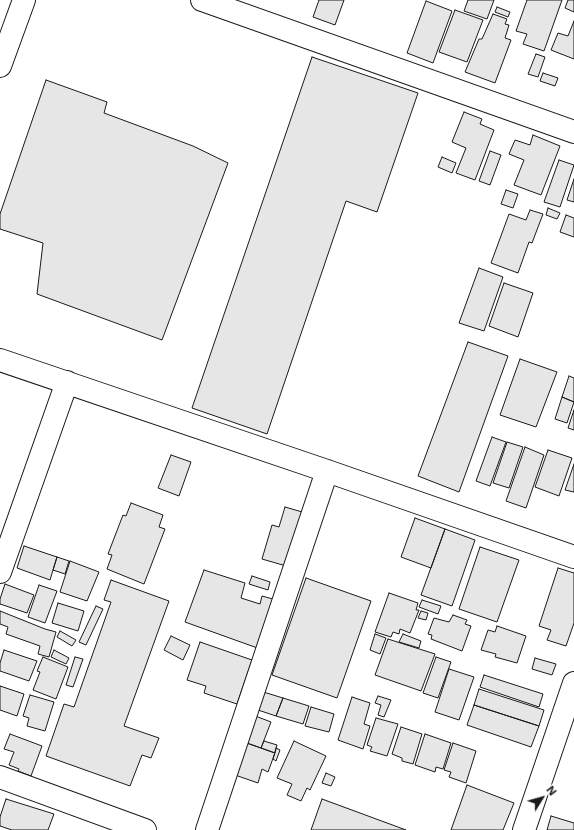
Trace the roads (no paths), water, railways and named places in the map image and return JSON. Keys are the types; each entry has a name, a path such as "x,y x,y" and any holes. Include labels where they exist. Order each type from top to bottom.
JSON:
{"street":[{"path":"0,66 24,0"},
{"path":"202,0 574,132"},
{"path":"0,360 574,557"},
{"path":"0,572 67,382"},
{"path":"207,830 327,471"},
{"path":"524,830 574,683"},
{"path":"0,777 145,830"}]}
